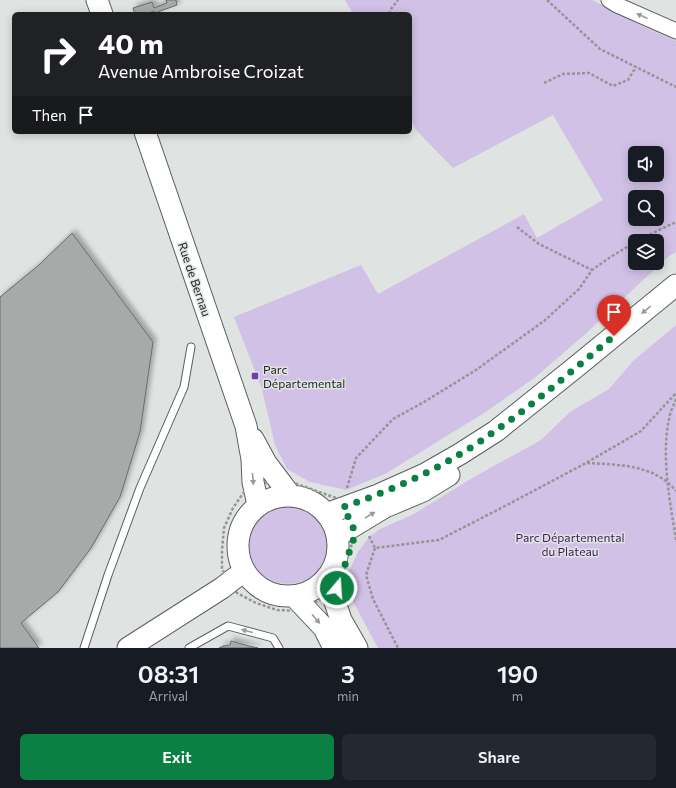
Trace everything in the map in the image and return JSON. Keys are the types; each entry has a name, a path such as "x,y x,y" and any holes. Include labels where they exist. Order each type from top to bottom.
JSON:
{"street":[{"path":"97,0 101,12"},
{"path":"609,0 676,31"},
{"name":"Rue de Bernau","path":"146,134 246,426 252,459 253,482 256,496"},
{"path":"237,577 239,557 237,543 240,528 248,515 256,496 273,498 285,488 316,504 339,503 378,495 425,474 496,431 676,285"},
{"path":"357,648 341,620 331,584 338,550 352,532 385,507 423,491 481,455 536,416 676,303"},
{"name":"Rue de Bernau","path":"246,426 266,463 285,488"},
{"path":"339,503 333,524 352,532"},
{"path":"237,577 253,583 266,591 300,602 324,628 334,648"},
{"path":"128,648 237,577"},
{"path":"300,602 308,592 319,586 331,584"}],"lane":[{"path":"84,648 108,574 138,495 184,387 191,347"},
{"path":"189,648 228,626 273,638 279,648"}],"path":[{"path":"390,12 398,0"},
{"path":"547,0 600,49 676,87"},
{"path":"544,83 563,74 589,73 613,86 628,80 636,67"},
{"path":"650,234 676,222"},
{"path":"516,228 539,244 592,270"},
{"path":"339,503 356,458 393,419 476,370 544,321 579,289 592,270 628,246"},
{"path":"352,532 375,548 439,540 586,463 641,432 676,393"},
{"path":"676,399 669,419 666,456 676,540"},
{"path":"586,463 626,465 652,472 669,482 676,491"},
{"path":"286,480 336,498 339,503 354,538 337,588 331,584 300,602 299,611 277,610 256,603 237,593 237,577 222,569 222,550 224,528 233,508 244,492 256,496 266,483 285,488 286,480"},
{"path":"375,548 366,575 373,599 398,648"}],"green space":[{"path":"345,0 592,0 642,26 676,41 676,252 664,261 664,234 628,234 628,270 654,270 582,337 533,379 484,413 385,474 346,490 310,482 287,469 275,445 262,389 234,317 361,265 378,294 524,214 537,238 603,200 553,115 453,168 416,130 412,122 412,12 352,12"},
{"name":"Parc Départemental du Plateau","path":"676,325 676,648 378,648 351,598 348,573 358,552 369,537 380,529 412,515 474,477 541,440 570,412 609,389 633,361"},
{"path":"280,504 296,504 317,515 328,536 328,552 317,573 296,584 280,584 266,578 259,573 254,566 248,552 248,536 254,522 259,515 266,510"}],"building":[{"path":"166,0 176,0 177,5 158,12 134,12 133,8 152,2 154,8 167,3"},
{"path":"72,233 153,342 140,432 120,497 91,548 58,592 21,623 39,648 0,648 0,297 39,265"},
{"path":"231,641 258,648 219,648 230,645"}],"place":[{"name":"Parc Départemental","path":"255,376"}],"route":[{"path":"337,588 354,538 353,526 343,507 378,495 425,474 460,454 496,431 614,336"}]}
